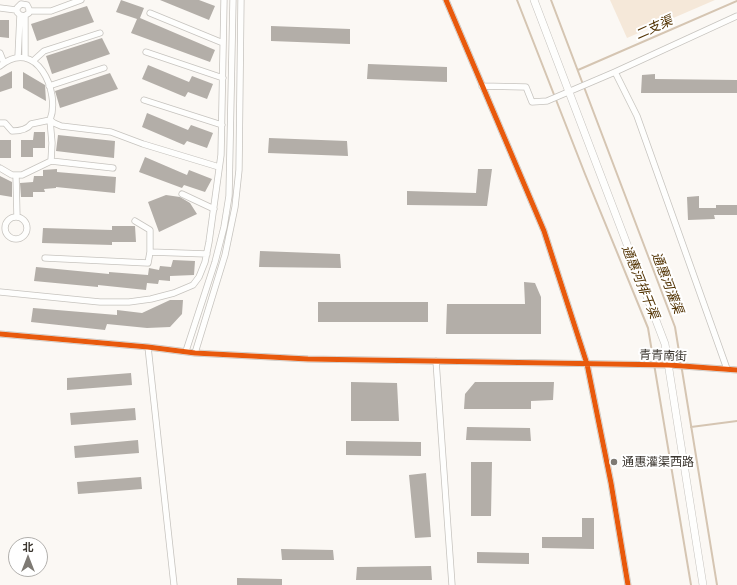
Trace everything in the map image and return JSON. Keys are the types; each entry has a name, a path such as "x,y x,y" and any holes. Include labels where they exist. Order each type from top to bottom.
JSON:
{"street":[{"path":"0,8 23,13 51,11 82,0"},
{"path":"0,292 100,302 139,302 174,293 193,285 205,262 207,254 219,167 222,124 223,0"},
{"path":"186,351 217,255 230,196 233,0"},
{"path":"195,352 225,255 235,208 239,170 241,0"},
{"path":"446,0 544,231 587,364 611,483 628,585"},
{"path":"534,0 665,344 703,585"},
{"path":"18,57 23,13 27,5 23,2 18,6 23,13 25,57"},
{"path":"150,13 223,43"},
{"path":"482,86 526,88 532,102 547,101 615,72 737,16"},
{"path":"33,61 44,51 100,33"},
{"path":"146,52 223,78"},
{"path":"0,53 2,64 11,59 25,57 33,61 44,73 49,86 52,106 52,115 50,120 52,143 51,161"},
{"path":"49,86 104,68"},
{"path":"615,72 637,116 727,369"},
{"path":"144,100 222,124"},
{"path":"0,122 5,123 12,131 29,127 37,121 50,120 61,126 111,132 143,144 219,167"},
{"path":"0,168 12,175 22,175 51,161 113,168"},
{"path":"16,175 17,217"},
{"path":"182,194 214,209"},
{"path":"45,258 148,263 150,252 150,230 135,221"},
{"path":"150,252 207,254"},
{"name":"青青南街","path":"0,334 195,352 308,359 669,365 737,370"},
{"path":"148,347 174,585"},
{"path":"436,361 452,585"}],"shaded area":[{"path":"610,0 715,0 627,38"}],"building":[{"path":"121,0 144,8 140,18 215,50 210,62 131,33 137,19 116,12"},
{"path":"160,0 199,0 215,6 209,20"},
{"path":"87,6 94,22 37,41 31,24"},
{"path":"0,20 9,20 9,38 0,37"},
{"path":"271,26 350,29 350,44 271,41"},
{"path":"102,38 110,54 52,74 46,56"},
{"path":"368,64 447,67 447,82 367,79"},
{"path":"148,65 189,82 192,76 213,84 207,99 188,92 185,97 142,79"},
{"path":"12,71 12,88 0,92 0,77"},
{"path":"23,72 45,85 46,101 23,88"},
{"path":"110,73 118,89 60,108 55,91"},
{"path":"655,74 655,79 737,80 737,93 641,93 642,75"},
{"path":"147,113 188,130 191,125 213,133 207,148 187,141 184,145 142,127"},
{"path":"34,132 45,132 45,148 33,148 33,157 21,157 21,140 33,140"},
{"path":"58,135 115,141 114,158 56,151"},
{"path":"269,138 347,141 348,156 268,153"},
{"path":"0,140 11,140 11,158 0,158"},
{"path":"145,157 187,175 189,170 212,179 205,192 184,185 182,188 139,172"},
{"path":"57,169 57,172 116,177 115,193 56,187 44,189 45,192 33,192 33,197 21,197 20,183 33,182 34,176 43,176 43,170"},
{"path":"478,169 492,169 487,206 407,205 407,191 476,193"},
{"path":"0,176 12,182 12,197 0,195"},
{"path":"166,195 180,197 190,203 197,214 159,232 148,202"},
{"path":"699,196 699,208 716,208 716,205 737,205 737,215 714,215 715,219 688,220 687,197"},
{"path":"112,226 135,226 136,242 112,242 112,245 42,243 43,228 112,230"},
{"path":"260,251 340,254 341,268 259,267"},
{"path":"173,260 195,261 194,275 170,276 170,281 159,280 158,284 147,283 146,290 34,281 36,267 109,274 109,272 148,275 149,268 159,270 160,266 171,267"},
{"path":"524,282 535,283 541,297 541,334 446,334 447,304 525,304"},
{"path":"170,300 183,300 182,314 170,327 147,328 107,324 105,330 31,322 33,308 117,315 117,310 142,313"},
{"path":"318,302 428,302 428,322 318,322"},
{"path":"131,373 132,385 67,390 67,378"},
{"path":"351,382 397,383 399,421 351,421"},
{"path":"475,382 554,382 553,400 531,401 531,409 464,409 465,394"},
{"path":"135,408 136,420 71,425 70,413"},
{"path":"467,427 530,428 531,441 466,440"},
{"path":"138,440 139,453 75,458 74,446"},
{"path":"346,441 421,442 421,456 346,455"},
{"path":"471,462 492,462 491,516 471,516"},
{"path":"426,473 431,537 415,538 409,475"},
{"path":"141,477 142,489 78,494 77,482"},
{"path":"582,518 594,518 594,549 542,548 542,537 582,537"},
{"path":"281,549 333,550 334,560 282,560"},
{"path":"477,552 529,553 529,564 477,563"},
{"path":"431,566 432,580 356,580 357,567"},
{"path":"237,578 282,579 282,585 237,585"}],"waterway":[{"name":"通惠河排干渠","path":"517,0 585,174 648,328 691,585"},
{"name":"通惠河灌渠","path":"551,0 675,327 717,585"},
{"name":"二支渠","path":"578,70 737,1"},
{"path":"691,427 737,421"}],"cycle path":[{"path":"446,0 544,231 587,364 611,483 628,585"},
{"path":"0,334 148,347 195,353 308,359 669,365 737,370"}],"place":[{"name":"通惠灌渠西路","path":"614,462"}]}
